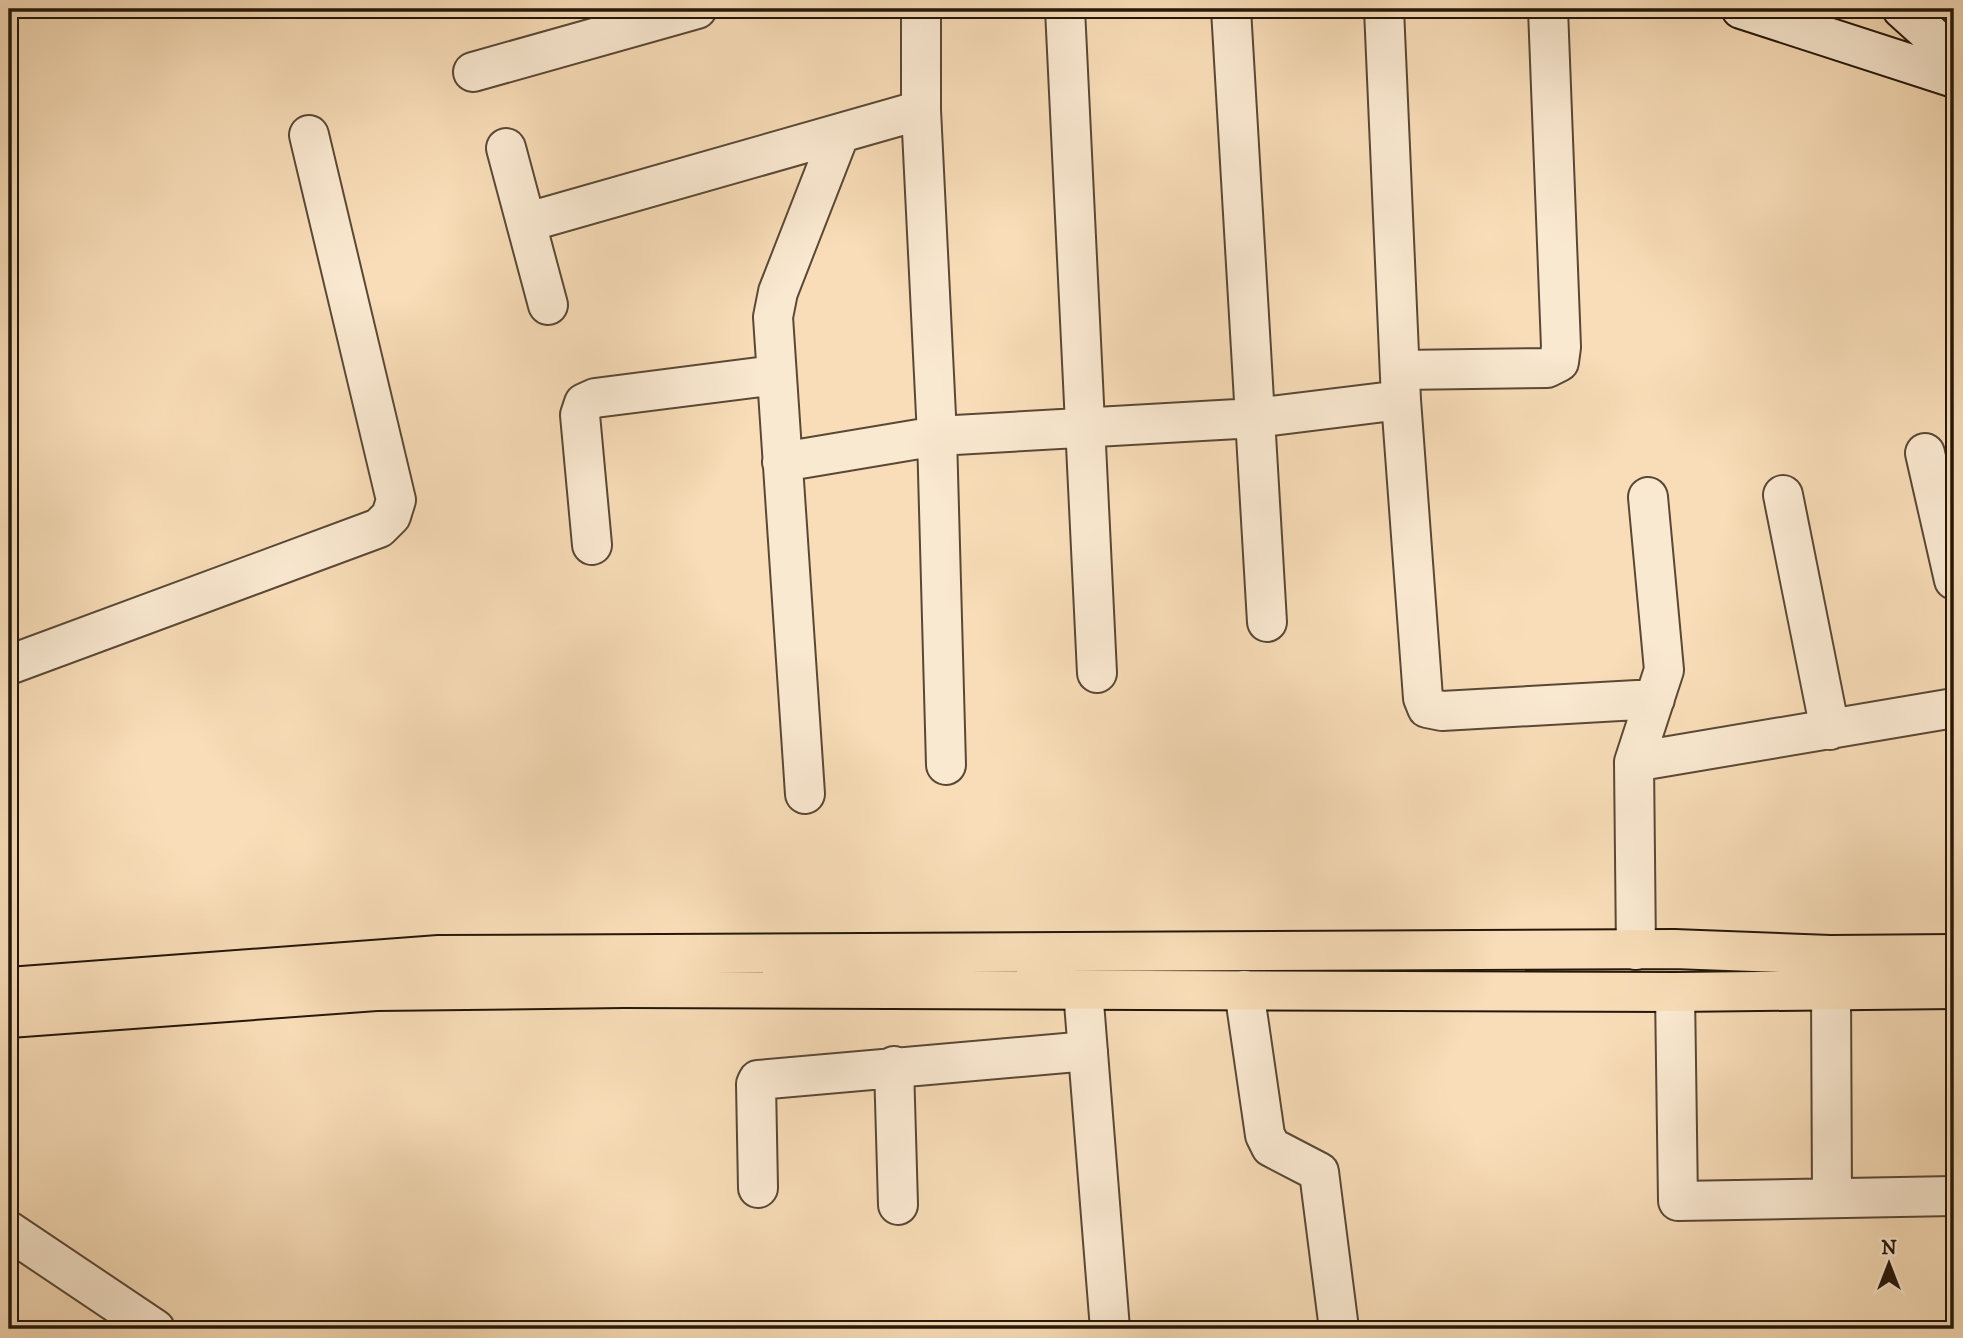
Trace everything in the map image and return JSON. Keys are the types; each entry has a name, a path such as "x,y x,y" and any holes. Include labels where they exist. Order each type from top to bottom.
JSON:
{"main road":[{"path":"9,987 439,955 1636,950 1954,954"},
{"path":"9,1018 376,991 1675,992 1954,989"}],"street":[{"path":"473,72 697,9"},
{"path":"921,9 921,110 937,436 946,765"},
{"path":"1065,9 1097,673"},
{"path":"1231,9 1267,622"},
{"path":"1384,9 1401,385 1423,698 1427,708 1442,712 1655,699"},
{"path":"782,462 937,436 1255,418 1401,385 1547,368 1559,362 1561,347 1548,9"},
{"path":"1741,9 1954,78"},
{"path":"1902,9 1954,56"},
{"path":"528,222 921,110"},
{"path":"805,794 773,317 778,292 840,133"},
{"path":"9,665 379,528 391,516 396,500 309,135"},
{"path":"506,148 548,304"},
{"path":"592,545 580,415 584,403 594,398 776,375"},
{"path":"1925,453 1954,580"},
{"path":"1783,495 1830,730"},
{"path":"1636,950 1634,762 1664,670 1648,497"},
{"path":"1634,762 1954,708"},
{"path":"1831,989 1832,1198"},
{"path":"1083,990 1110,1329"},
{"path":"1244,990 1265,1135 1271,1147 1319,1172 1339,1329"},
{"path":"1675,992 1678,1201 1954,1196"},
{"path":"758,1188 758,1080 1088,1051"},
{"path":"894,1066 898,1205"},
{"path":"9,1231 155,1329"}]}
